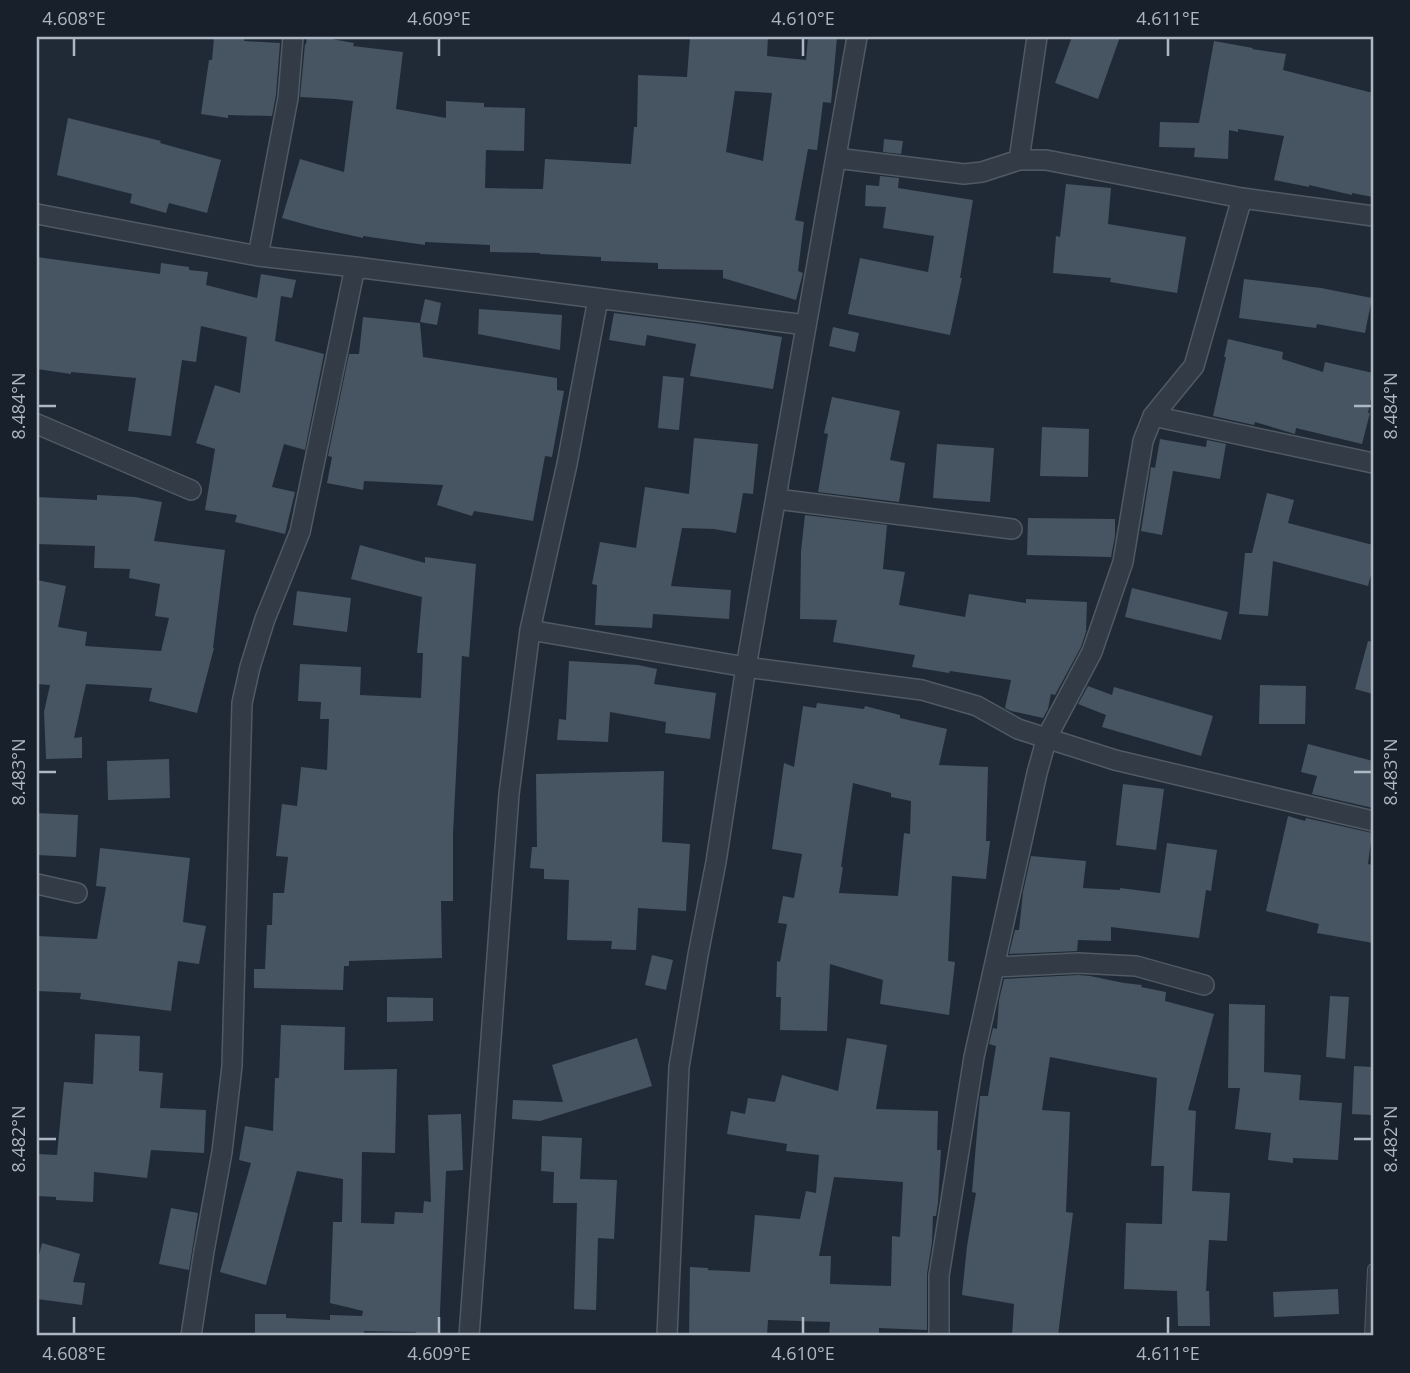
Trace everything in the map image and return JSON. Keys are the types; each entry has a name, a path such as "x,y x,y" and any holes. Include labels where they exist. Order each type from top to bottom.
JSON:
{"street":[{"path":"258,256 288,98 293,37"},
{"path":"667,1336 679,1067 857,37"},
{"path":"1018,160 1037,37"},
{"path":"836,158 964,174 982,172 1018,160 1046,160 1242,198 1373,216"},
{"path":"939,1336 939,1276 974,1058 1037,773 1047,737 1092,652 1123,562 1143,441 1153,416 1194,366 1242,198"},
{"path":"37,214 258,256 806,325"},
{"path":"191,1336 222,1152 232,1066 242,703 265,619 300,532 355,267"},
{"path":"469,1336 509,794 530,630 567,464 598,299"},
{"path":"1153,416 1373,463"},
{"path":"37,424 191,489"},
{"path":"777,499 1012,529"},
{"path":"530,630 746,667 922,690 977,706 1018,729 1115,760 1373,821"},
{"path":"37,884 77,893"},
{"path":"995,967 1078,963 1136,965 1204,985"}],"lane":[{"path":"1370,1336 1373,1269"}],"building":[{"path":"214,37 245,37 244,41 280,43 272,116 228,115 228,118 201,114"},
{"path":"307,37 326,37 354,43 353,46 403,52 396,109 446,118 446,101 484,103 484,107 525,108 524,151 486,150 485,188 543,189 545,159 631,164 634,127 637,127 638,75 687,77 690,37 768,37 767,56 806,60 808,37 837,37 831,103 823,102 817,150 808,149 795,220 804,222 798,271 803,273 796,300 723,278 723,270 658,269 658,263 601,261 601,257 490,252 490,245 425,242 425,245 363,238 282,218 300,159 344,172 353,101 300,97","holes":["735,91 772,93 763,161 726,152"]},
{"path":"1072,37 1120,37 1098,99 1055,83"},
{"path":"1214,41 1286,54 1283,70 1373,93 1373,197 1274,180 1284,136 1229,130 1228,159 1194,157 1195,148 1159,147 1160,122 1199,123"},
{"path":"68,118 161,141 160,143 221,160 207,213 169,203 166,213 130,203 132,194 57,175"},
{"path":"884,139 903,141 901,154 883,152"},
{"path":"880,176 899,178 898,188 973,200 962,278 950,335 848,314 860,258 928,272 934,236 883,228 886,207 865,206 866,185 879,186"},
{"path":"1066,184 1111,188 1108,224 1186,237 1177,293 1110,282 1111,278 1053,273 1056,236 1060,237"},
{"path":"37,257 160,274 161,263 189,267 189,270 208,272 206,285 257,298 261,274 296,280 292,298 281,296 275,341 324,354 305,450 284,444 272,487 295,492 285,534 235,522 237,515 205,510 215,449 196,443 215,385 240,393 247,337 201,326 196,362 182,360 171,436 128,431 136,378 37,369"},
{"path":"1244,279 1321,288 1372,298 1365,333 1317,324 1316,328 1239,318"},
{"path":"425,299 441,303 437,325 420,322"},
{"path":"479,309 562,315 560,350 478,334"},
{"path":"614,313 782,337 773,389 690,376 696,344 647,335 645,346 609,340"},
{"path":"363,317 420,323 423,357 557,378 557,390 564,391 552,457 545,456 533,521 474,511 472,516 437,505 443,485 364,481 363,490 327,483 332,457 328,456 349,354 359,354"},
{"path":"833,327 859,333 855,352 829,346"},
{"path":"1228,339 1283,352 1282,359 1323,372 1325,362 1373,373 1370,413 1362,444 1296,428 1295,434 1255,422 1254,425 1213,416"},
{"path":"663,376 684,378 679,430 658,428"},
{"path":"832,397 900,411 890,460 905,463 899,502 818,492 828,434 824,433"},
{"path":"1042,427 1089,429 1088,477 1040,476"},
{"path":"694,438 758,444 753,494 743,493 736,533 682,528 671,586 731,590 729,619 653,614 652,628 595,625 597,585 592,584 600,542 636,548 645,487 689,494"},
{"path":"1160,439 1206,447 1207,440 1226,444 1220,479 1173,471 1162,535 1141,531 1151,467 1155,468"},
{"path":"937,444 994,448 990,502 933,498"},
{"path":"1267,493 1294,500 1288,523 1373,545 1373,567 1368,586 1273,561 1268,616 1239,614 1245,553 1252,553"},
{"path":"97,495 162,502 154,541 225,550 214,648 197,713 149,701 152,688 86,684 74,738 82,737 82,758 46,759 44,712 50,685 37,684 37,580 66,586 58,627 87,632 85,646 161,651 169,618 155,616 160,584 129,578 130,569 94,568 95,546 37,544 37,497 97,500"},
{"path":"805,515 887,525 883,569 905,572 899,605 965,617 969,594 1026,603 1026,599 1087,602 1086,632 1081,647 1055,695 1051,694 1043,718 1005,708 1011,680 912,667 915,655 833,642 837,620 800,619 801,551"},
{"path":"1028,518 1115,519 1111,557 1027,555"},
{"path":"360,545 425,563 425,557 476,564 469,657 462,656 453,834 453,901 441,901 442,958 349,961 349,966 344,966 343,990 254,988 254,969 265,969 267,925 272,925 273,893 284,893 288,857 276,856 282,804 297,806 301,767 327,770 329,719 320,719 321,702 298,701 300,664 361,667 360,695 421,698 423,653 417,653 422,597 351,579"},
{"path":"1132,588 1228,612 1221,640 1125,617"},
{"path":"297,591 351,598 347,632 293,625"},
{"path":"1368,641 1373,642 1373,694 1355,689"},
{"path":"569,661 638,665 657,669 654,684 716,693 710,739 665,733 666,722 610,712 608,742 557,740 559,719 566,720"},
{"path":"1260,685 1306,686 1305,724 1259,724"},
{"path":"1088,686 1112,695 1114,687 1213,716 1201,756 1102,727 1106,715 1078,704"},
{"path":"817,703 864,709 865,706 900,715 900,718 947,729 939,765 988,767 986,841 990,841 986,879 952,876 948,961 955,962 949,1015 880,1004 883,980 830,964 827,1031 780,1030 781,997 776,997 777,961 780,962 787,924 778,923 783,896 794,898 802,854 772,849 784,763 794,767 803,706 816,708","holes":["853,783 891,793 891,797 911,801 910,834 904,833 898,896 839,893"]},
{"path":"1308,744 1373,761 1373,808 1312,794 1317,776 1301,772"},
{"path":"169,759 170,798 108,800 107,761"},
{"path":"664,771 662,842 690,844 686,911 638,908 636,950 611,949 612,941 567,940 569,880 544,879 544,869 530,868 532,847 537,847 536,774"},
{"path":"1123,784 1164,789 1156,850 1116,845"},
{"path":"37,813 78,815 76,857 37,855"},
{"path":"1288,816 1372,833 1368,864 1373,865 1373,943 1317,933 1319,924 1266,911"},
{"path":"1167,843 1217,850 1211,891 1206,890 1199,938 1111,927 1111,941 1078,940 1077,951 1009,954 1015,930 1019,930 1023,892 1031,856 1086,861 1083,888 1120,888 1160,893"},
{"path":"100,848 190,858 183,922 206,926 199,964 178,961 171,1011 80,999 81,993 37,991 37,936 97,939 106,887 96,886"},
{"path":"652,955 673,960 666,990 645,985"},
{"path":"1078,975 1142,985 1141,987 1166,992 1165,1001 1214,1014 1188,1110 1196,1111 1192,1191 1230,1193 1227,1241 1209,1240 1206,1291 1209,1291 1210,1326 1178,1326 1177,1291 1124,1289 1126,1223 1162,1224 1164,1166 1151,1166 1157,1078 1050,1057 1042,1110 1070,1112 1066,1212 1073,1213 1058,1336 1012,1336 1014,1304 962,1295 976,1193 972,1192 980,1096 988,1096 996,1046 989,1044 993,1028 997,1029 1004,979"},
{"path":"1330,996 1349,997 1345,1059 1326,1057"},
{"path":"387,997 433,998 433,1021 387,1022"},
{"path":"1229,1004 1265,1005 1264,1072 1301,1075 1299,1100 1342,1103 1338,1160 1293,1158 1293,1163 1268,1160 1271,1133 1235,1129 1240,1088 1228,1088"},
{"path":"281,1025 345,1027 344,1070 397,1069 395,1153 362,1152 361,1223 394,1224 395,1212 423,1213 424,1201 431,1202 428,1115 461,1114 463,1170 446,1171 439,1336 415,1336 416,1332 364,1331 364,1336 255,1336 255,1314 286,1314 286,1318 330,1320 330,1315 362,1316 363,1311 330,1303 333,1222 342,1222 343,1179 297,1171 266,1285 220,1272 251,1163 239,1160 245,1126 273,1131"},
{"path":"95,1034 140,1036 139,1071 163,1073 160,1108 206,1110 204,1153 151,1150 147,1178 94,1172 93,1202 37,1196 37,1154 57,1155 64,1082 93,1084"},
{"path":"637,1038 652,1086 540,1121 512,1119 513,1100 563,1102 552,1065"},
{"path":"847,1038 887,1045 876,1109 938,1111 937,1150 941,1150 938,1203 936,1216 933,1216 927,1274 927,1330 879,1328 879,1336 829,1336 830,1322 768,1320 767,1336 689,1336 690,1267 750,1272 755,1215 800,1219 806,1191 816,1193 819,1155 786,1151 787,1144 727,1134 731,1111 745,1114 748,1098 775,1102 782,1075 838,1091","holes":["834,1177 903,1182 900,1237 892,1236 891,1286 830,1284 831,1256 819,1256"]},
{"path":"1354,1066 1373,1067 1373,1115 1352,1114"},
{"path":"542,1136 582,1138 580,1179 617,1180 614,1239 598,1238 596,1310 574,1309 577,1203 553,1203 554,1172 541,1171"},
{"path":"171,1208 198,1213 189,1270 159,1264"},
{"path":"42,1243 80,1254 73,1282 85,1283 82,1305 37,1299 37,1263"},
{"path":"1338,1289 1339,1314 1274,1317 1273,1292"}]}
